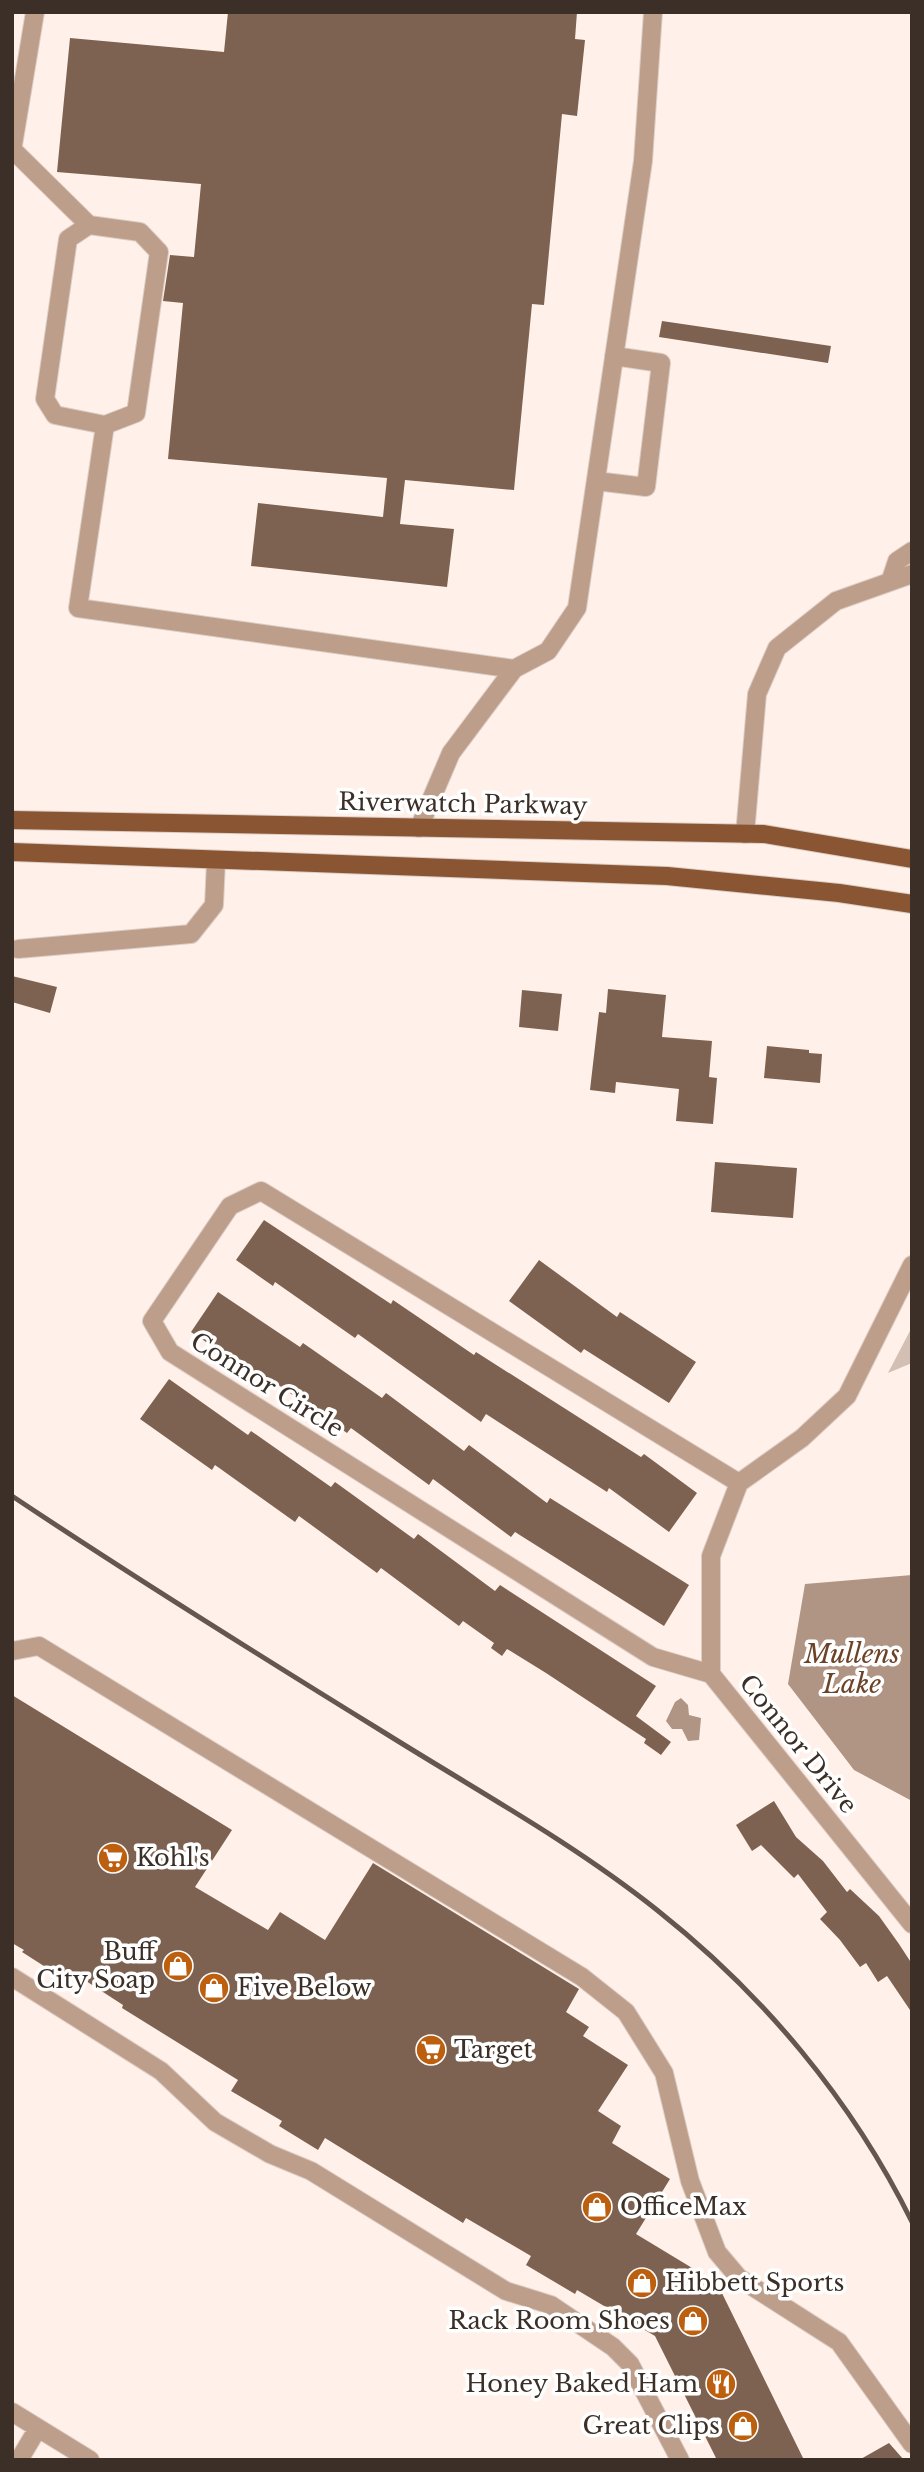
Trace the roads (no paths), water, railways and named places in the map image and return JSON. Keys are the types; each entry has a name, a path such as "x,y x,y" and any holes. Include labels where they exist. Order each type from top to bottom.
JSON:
{"main road":[{"name":"Riverwatch Parkway","path":"12,820 764,834 912,859"},
{"path":"12,852 216,862 667,876 839,893 912,904"}],"street":[{"path":"35,12 13,151 89,225 140,232 159,252 136,413 105,425 55,415 45,399 68,239 89,225"},
{"path":"419,828 451,753 514,669 548,652 577,608 643,162 653,12"},
{"path":"596,481 646,487 661,363 614,356"},
{"path":"105,425 78,608 514,669"},
{"path":"891,579 897,561 912,551"},
{"path":"745,834 757,694 777,648 836,601 891,579 912,574"},
{"path":"18,949 191,934 214,905 216,862"},
{"name":"Connor Circle","path":"711,1674 653,1657 181,1360 170,1352 152,1321 230,1206 261,1191 739,1483"},
{"path":"739,1483 802,1438 846,1396 912,1265"},
{"name":"Connor Drive","path":"739,1483 712,1556 711,1674 912,1924"},
{"path":"12,1651 39,1646 582,1977 626,2012 664,2073 691,2181 717,2252 739,2278 839,2342 912,2444"},
{"path":"12,1978 161,2071 215,2122 270,2154 311,2171 506,2291 551,2305 613,2347 630,2364 680,2460"},
{"path":"12,2412 90,2460"},
{"path":"19,2460 38,2428"}],"water":[{"name":"Mullens Lake","path":"912,1575 912,1801 854,1770 788,1684 805,1584"},
{"path":"681,1698 688,1705 689,1715 701,1718 699,1740 688,1741 682,1729 672,1729 666,1721 675,1702"}],"railway":[{"path":"12,1496 244,1646 558,1840 657,1910 733,1977 802,2052 862,2134 912,2222"}],"place":[{"name":"Kohl's","path":"113,1858"},
{"name":"Buff City Soap","path":"178,1966"},
{"name":"Five Below","path":"214,1988"},
{"name":"Target","path":"431,2050"},
{"name":"OfficeMax","path":"597,2207"},
{"name":"Hibbett Sports","path":"642,2283"},
{"name":"Rack Room Shoes","path":"693,2321"},
{"name":"Honey Baked Ham","path":"721,2384"},
{"name":"Great Clips","path":"743,2426"}]}
